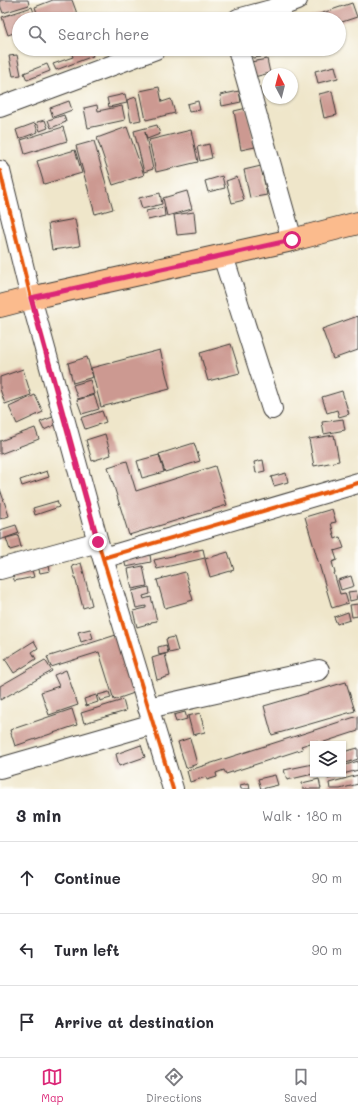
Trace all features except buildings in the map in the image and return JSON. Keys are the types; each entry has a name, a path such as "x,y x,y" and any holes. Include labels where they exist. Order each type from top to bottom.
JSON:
{"main road":[{"path":"0,306 223,256 358,223"}],"street":[{"path":"254,12 269,5 297,0"},
{"path":"0,107 137,56"},
{"path":"240,56 292,240"},
{"path":"0,172 31,298 100,550 173,789"},
{"path":"223,256 272,409"},
{"path":"0,569 100,550 358,482"},
{"path":"0,768 151,716 319,670"}],"cycle path":[{"path":"0,171 31,298 98,542 173,789"},
{"path":"103,558 358,483"}],"route":[{"path":"98,542 31,298 292,240"}]}
